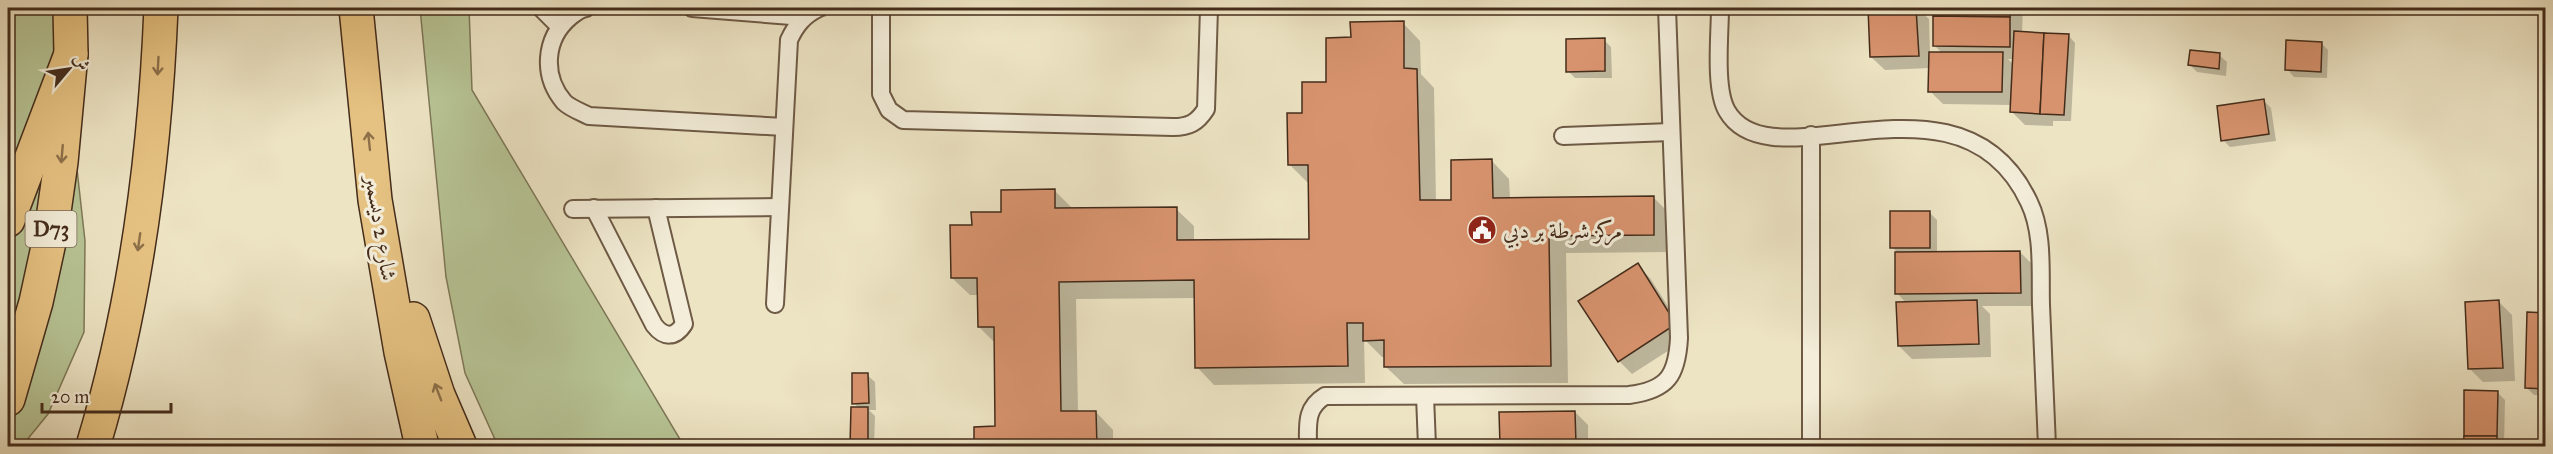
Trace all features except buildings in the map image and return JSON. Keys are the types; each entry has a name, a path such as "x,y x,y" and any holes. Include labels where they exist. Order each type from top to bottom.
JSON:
{"main road":[{"name":"D73","path":"8,399 36,302 51,233 61,162 71,54 70,8"},
{"path":"93,447 118,348 135,266 147,184 156,96 161,8"},
{"name":"شارع 2 ديسمبر","path":"356,8 375,200 401,352 422,447"},
{"path":"8,220 71,54"},
{"path":"375,200 427,362 460,447"}],"lane":[{"path":"541,8 559,26"},
{"path":"586,8 580,9 559,26 548,52 550,79 565,103 589,116 784,127"},
{"path":"692,8 804,17"},
{"path":"774,304 789,40 794,28 804,17 819,8"},
{"path":"881,8 881,94 889,110 903,120 1186,127 1198,121 1206,109 1209,8"},
{"path":"1308,447 1308,414 1314,403 1325,396 1629,395 1650,392 1668,380 1678,361 1679,338 1667,8"},
{"path":"1720,8 1719,92 1727,112 1742,128 1762,137 1784,138 1908,128 1946,131 1980,146 2009,170 2030,203 2039,239 2046,447"},
{"path":"1563,136 1671,132"},
{"path":"1811,135 1811,447"},
{"path":"573,209 780,207"},
{"path":"594,208 654,325 660,333 670,336 679,332 684,324 656,208"},
{"path":"1425,396 1427,447"}],"green space":[{"path":"8,8 59,8 85,241 84,332 48,414 22,446 8,446"},
{"path":"420,8 469,8 472,90 684,446 498,446 465,373 446,277"}],"place":[{"name":"مركز شرطة بر دبي","path":"1482,230"}]}
